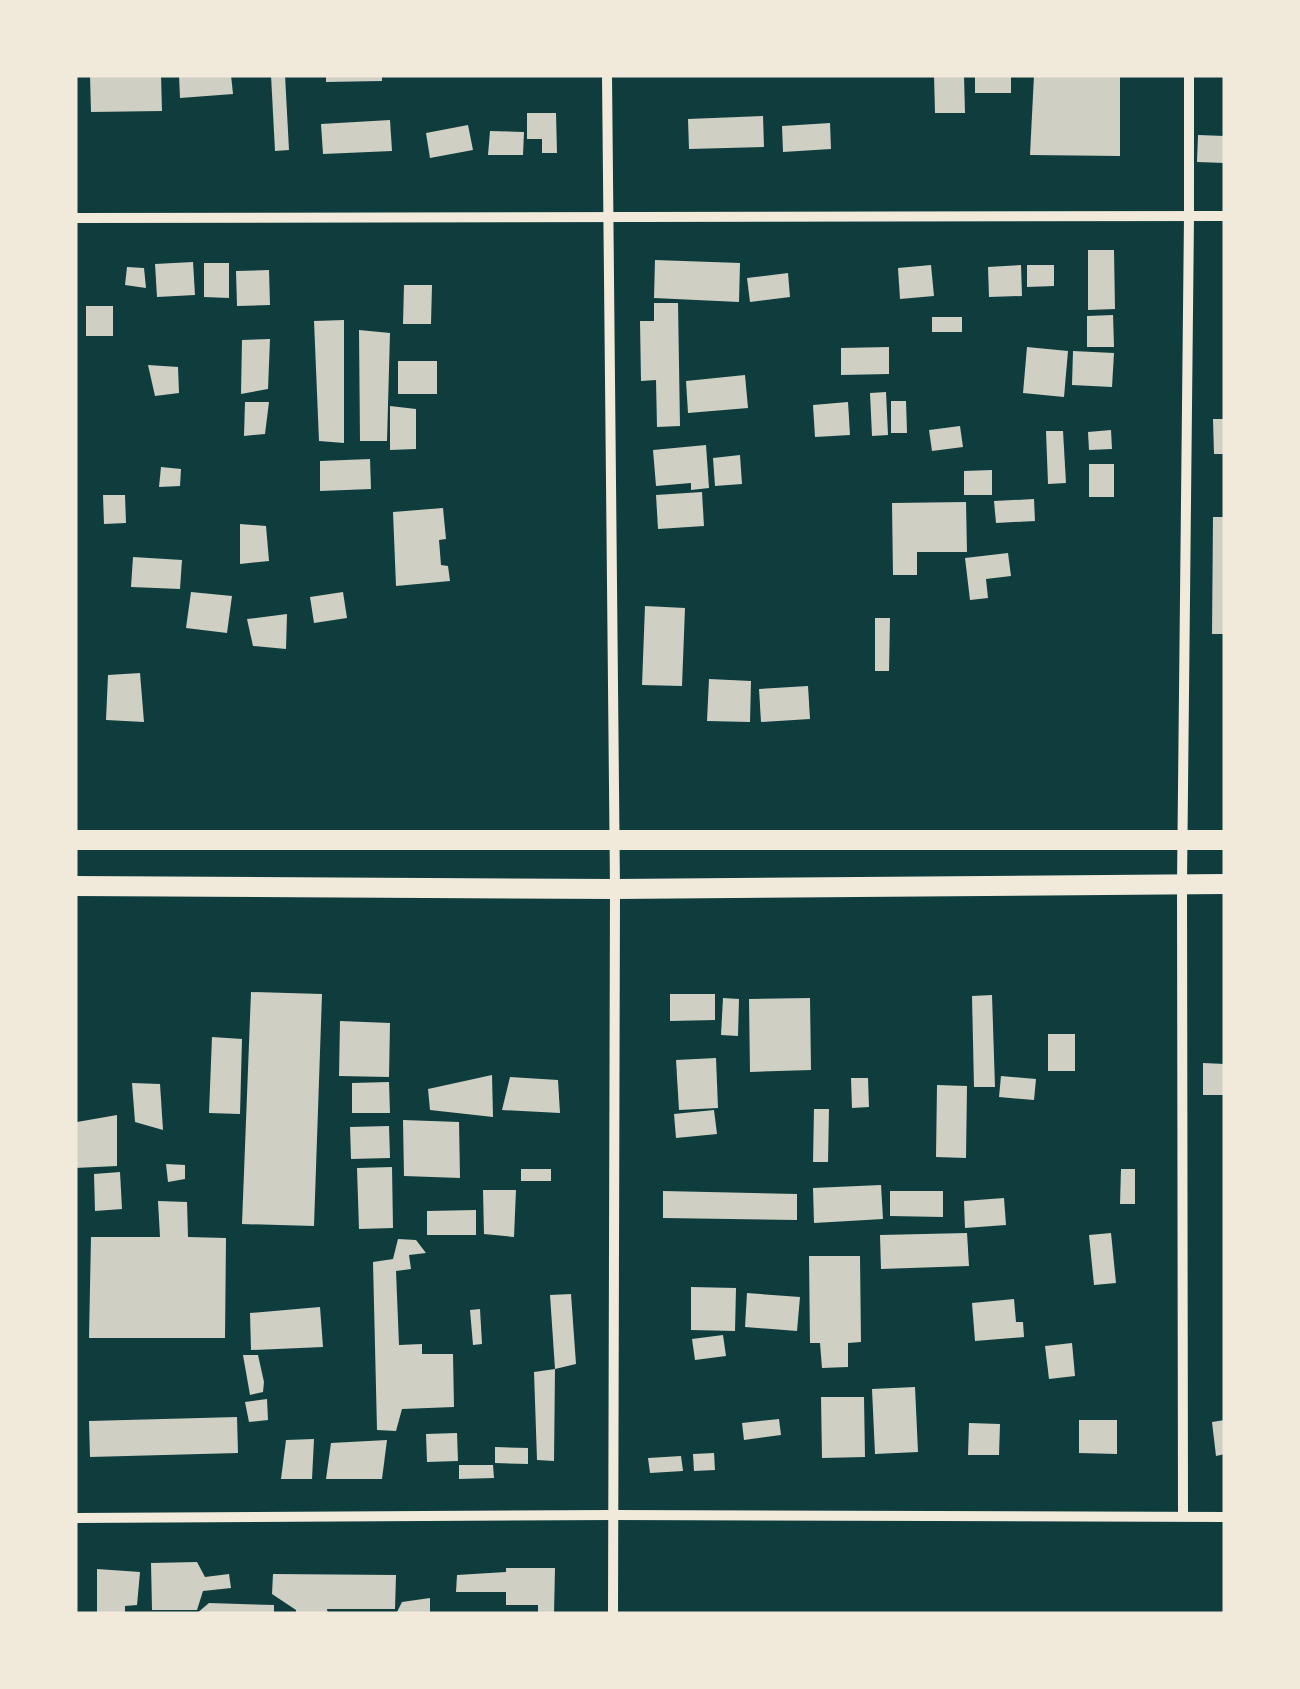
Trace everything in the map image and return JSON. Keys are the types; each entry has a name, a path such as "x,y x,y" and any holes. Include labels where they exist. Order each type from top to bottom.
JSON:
{"main road":[{"path":"75,840 1225,840"},
{"path":"75,886 1225,884"}],"street":[{"path":"607,75 615,888 613,1614"},
{"path":"1183,1516 1182,840 1190,216 1188,75"},
{"path":"75,218 1225,216"},
{"path":"75,1518 1225,1517"}],"building":[{"path":"90,75 161,75 162,111 91,112"},
{"path":"179,75 231,75 233,94 180,98"},
{"path":"271,75 285,75 289,150 275,151"},
{"path":"326,75 382,75 382,81 326,82"},
{"path":"934,75 964,75 965,113 935,113"},
{"path":"975,75 1011,75 1011,93 975,93"},
{"path":"1034,75 1120,75 1120,156 1030,155"},
{"path":"527,113 556,113 557,153 542,153 542,139 527,139"},
{"path":"763,116 764,147 689,149 688,119"},
{"path":"390,120 392,151 323,154 321,124"},
{"path":"830,123 831,149 783,152 782,126"},
{"path":"468,125 473,150 430,158 426,133"},
{"path":"490,131 524,132 523,155 488,155"},
{"path":"1198,135 1225,136 1225,163 1197,162"},
{"path":"1088,250 1114,250 1115,309 1088,310"},
{"path":"655,260 740,263 739,302 654,298"},
{"path":"193,262 195,295 157,297 155,264"},
{"path":"204,263 229,263 229,298 204,297"},
{"path":"931,265 934,296 900,299 898,268"},
{"path":"1021,265 1022,296 989,297 988,267"},
{"path":"1027,265 1054,265 1054,286 1027,287"},
{"path":"127,267 144,268 146,288 125,285"},
{"path":"269,270 270,305 237,306 236,271"},
{"path":"788,273 790,297 750,302 747,278"},
{"path":"404,285 432,285 431,324 403,324"},
{"path":"654,303 678,303 680,426 657,427 656,380 641,381 640,321 654,321"},
{"path":"86,306 113,306 113,336 86,336"},
{"path":"1113,315 1114,347 1087,347 1087,316"},
{"path":"932,317 962,317 962,332 932,332"},
{"path":"344,320 344,443 319,441 314,321"},
{"path":"359,330 390,333 387,441 360,441"},
{"path":"270,339 268,389 241,394 242,340"},
{"path":"889,347 889,374 841,375 841,348"},
{"path":"1027,347 1068,351 1064,397 1023,393"},
{"path":"1073,351 1114,353 1112,387 1072,385"},
{"path":"398,361 437,361 437,394 398,394"},
{"path":"148,365 178,367 179,393 155,396"},
{"path":"745,375 748,408 688,413 686,381"},
{"path":"886,392 888,435 872,436 870,393"},
{"path":"891,401 906,401 907,433 891,433"},
{"path":"245,402 269,402 265,434 244,436"},
{"path":"848,402 850,435 815,437 813,405"},
{"path":"390,406 416,409 416,449 390,450"},
{"path":"1213,419 1225,419 1225,454 1214,454"},
{"path":"960,426 963,447 932,451 929,430"},
{"path":"1111,430 1112,449 1089,450 1088,432"},
{"path":"1046,431 1063,431 1066,483 1048,484"},
{"path":"706,445 709,488 691,490 691,483 656,486 653,450"},
{"path":"740,455 742,484 715,486 713,458"},
{"path":"370,459 371,489 320,491 320,461"},
{"path":"1089,464 1114,464 1114,497 1089,497"},
{"path":"161,467 181,469 180,486 159,487"},
{"path":"992,470 992,495 964,495 964,471"},
{"path":"702,492 704,526 658,529 656,495"},
{"path":"103,495 125,495 126,523 104,524"},
{"path":"1034,499 1035,521 996,523 994,501"},
{"path":"966,502 967,552 917,552 917,575 893,575 892,503"},
{"path":"443,508 446,539 439,540 441,565 448,566 450,581 396,586 393,512"},
{"path":"1213,517 1225,517 1225,634 1212,634"},
{"path":"240,524 266,526 269,561 240,564"},
{"path":"1008,553 1011,576 986,579 988,598 970,600 965,558"},
{"path":"133,557 182,560 180,589 131,587"},
{"path":"191,592 232,596 227,633 186,628"},
{"path":"343,592 347,618 314,623 310,597"},
{"path":"645,606 685,608 682,686 642,685"},
{"path":"287,614 286,649 253,646 247,619"},
{"path":"875,618 890,618 889,671 875,671"},
{"path":"140,673 144,722 106,720 108,675"},
{"path":"709,679 751,681 750,722 707,721"},
{"path":"808,686 810,719 761,722 759,689"},
{"path":"251,992 322,994 314,1226 242,1224"},
{"path":"670,994 715,994 715,1020 670,1021"},
{"path":"992,995 995,1087 974,1087 972,996"},
{"path":"723,998 739,999 738,1036 721,1035"},
{"path":"810,998 811,1070 750,1072 749,999"},
{"path":"340,1021 390,1023 389,1077 339,1076"},
{"path":"1048,1034 1075,1034 1075,1071 1048,1071"},
{"path":"212,1037 242,1039 240,1114 209,1113"},
{"path":"716,1058 718,1108 679,1110 676,1060"},
{"path":"1203,1063 1225,1064 1225,1095 1203,1095"},
{"path":"492,1075 493,1117 430,1110 428,1089"},
{"path":"1001,1076 1036,1079 1034,1100 999,1097"},
{"path":"510,1077 558,1080 560,1113 502,1110"},
{"path":"851,1078 868,1078 869,1107 852,1108"},
{"path":"389,1082 390,1113 352,1113 352,1083"},
{"path":"132,1083 160,1084 163,1130 135,1122"},
{"path":"937,1085 967,1086 966,1158 936,1157"},
{"path":"814,1109 829,1109 828,1162 813,1162"},
{"path":"714,1110 717,1134 676,1138 674,1114"},
{"path":"117,1115 117,1166 75,1168 77,1122"},
{"path":"403,1120 459,1122 460,1178 404,1176"},
{"path":"389,1126 390,1158 351,1159 350,1127"},
{"path":"166,1164 185,1165 185,1179 168,1182"},
{"path":"392,1167 393,1228 359,1229 357,1168"},
{"path":"521,1169 551,1169 551,1181 521,1181"},
{"path":"1121,1169 1135,1169 1135,1204 1120,1204"},
{"path":"120,1172 122,1209 95,1211 94,1174"},
{"path":"881,1185 883,1219 814,1223 813,1188"},
{"path":"483,1190 516,1190 514,1237 484,1234"},
{"path":"663,1191 797,1194 797,1220 663,1218"},
{"path":"890,1191 943,1191 943,1217 890,1216"},
{"path":"1004,1198 1006,1225 965,1228 964,1201"},
{"path":"158,1201 187,1202 188,1237 226,1238 225,1338 89,1338 91,1237 160,1237"},
{"path":"476,1210 476,1235 427,1235 427,1211"},
{"path":"967,1233 969,1266 881,1269 880,1235"},
{"path":"1111,1233 1116,1283 1094,1285 1089,1235"},
{"path":"398,1239 416,1240 426,1253 409,1255 411,1269 396,1271 399,1345 422,1344 422,1354 453,1354 454,1407 402,1409 396,1431 377,1430 373,1262 393,1259"},
{"path":"809,1256 860,1256 861,1342 848,1343 848,1367 822,1368 820,1343 810,1343"},
{"path":"691,1287 736,1288 735,1331 691,1330"},
{"path":"747,1293 800,1297 797,1331 745,1327"},
{"path":"571,1294 576,1364 555,1369 550,1295"},
{"path":"1014,1299 1016,1322 1023,1322 1024,1337 975,1341 972,1303"},
{"path":"320,1307 323,1347 251,1350 250,1313"},
{"path":"480,1309 482,1344 473,1345 470,1310"},
{"path":"723,1335 726,1356 695,1360 692,1339"},
{"path":"1072,1343 1075,1376 1049,1379 1045,1346"},
{"path":"243,1355 258,1355 263,1392 250,1395"},
{"path":"555,1369 554,1461 537,1460 534,1372"},
{"path":"915,1387 918,1452 875,1454 872,1389"},
{"path":"821,1397 864,1397 865,1457 822,1458"},
{"path":"267,1399 268,1420 249,1422 245,1402"},
{"path":"237,1417 238,1453 90,1457 89,1421"},
{"path":"779,1419 781,1435 744,1440 742,1423"},
{"path":"1079,1420 1117,1420 1117,1454 1079,1453"},
{"path":"1225,1420 1225,1454 1216,1456 1212,1422"},
{"path":"969,1423 1000,1424 999,1455 968,1455"},
{"path":"457,1433 458,1461 427,1462 426,1434"},
{"path":"314,1439 312,1479 281,1479 286,1440"},
{"path":"387,1440 382,1479 326,1479 331,1443"},
{"path":"495,1447 528,1448 528,1464 495,1463"},
{"path":"714,1453 715,1470 694,1471 693,1454"},
{"path":"681,1456 683,1471 650,1473 648,1458"},
{"path":"459,1465 493,1465 494,1478 459,1479"},
{"path":"197,1562 205,1577 229,1574 231,1588 203,1591 197,1610 152,1610 151,1563"},
{"path":"506,1568 555,1568 554,1614 538,1614 538,1605 506,1605 506,1592 456,1592 457,1575 506,1572"},
{"path":"97,1569 140,1572 137,1605 125,1606 125,1614 97,1614"},
{"path":"273,1574 396,1575 395,1609 327,1609 328,1614 296,1614 296,1610 272,1594"},
{"path":"430,1598 430,1614 396,1614 402,1602"},
{"path":"209,1603 274,1605 274,1614 196,1614"}]}
